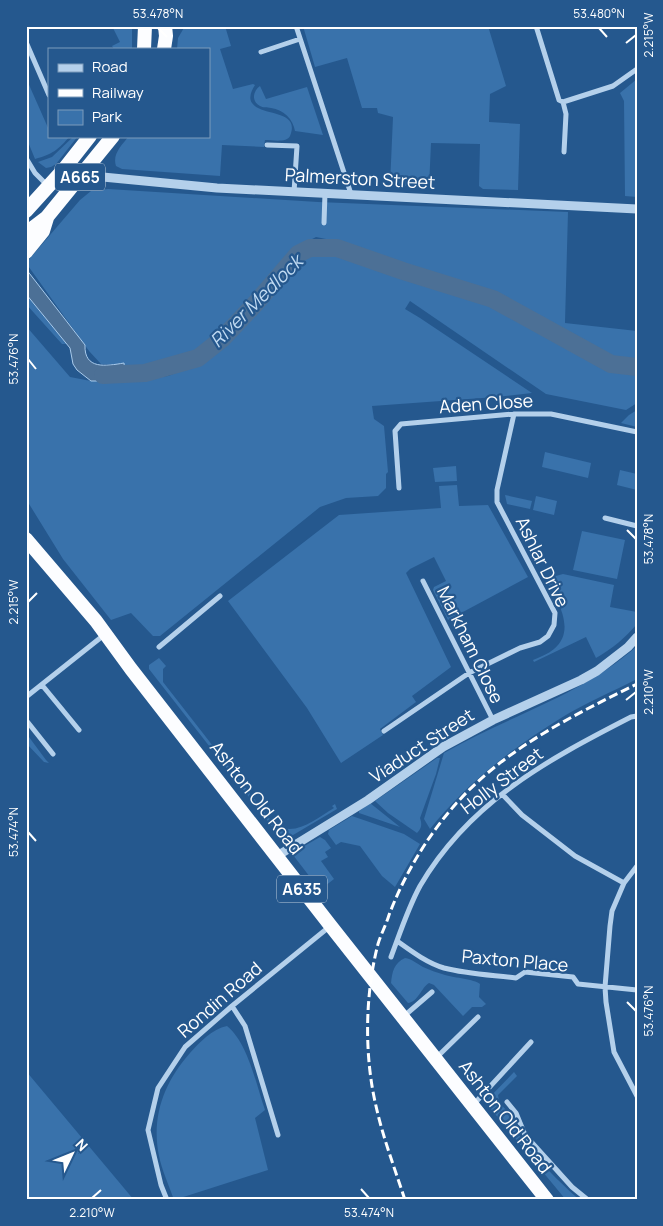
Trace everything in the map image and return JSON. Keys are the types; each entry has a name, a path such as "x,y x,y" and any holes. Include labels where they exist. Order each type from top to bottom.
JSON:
{"highway":[{"path":"144,48 145,26"},
{"name":"A665","path":"26,211 64,169 88,138"},
{"name":"A665","path":"26,233 47,217 111,138"},
{"name":"A665","path":"26,252 43,231 47,217"},
{"name":"Ashton Old Road","path":"26,539 106,634 131,669 330,925 547,1200"}],"street":[{"path":"296,26 351,194"},
{"path":"536,26 559,100 563,102 566,114 564,152"},
{"path":"261,52 300,39"},
{"path":"26,42 48,93"},
{"path":"563,102 613,86 637,69"},
{"path":"267,145 296,146 294,192"},
{"path":"26,158 35,173 48,187"},
{"name":"Palmerston Street","path":"82,175 217,188 637,209"},
{"path":"324,223 325,193"},
{"name":"Aden Close","path":"400,488 396,431 401,424 514,414 551,414 637,432"},
{"name":"Ashlar Drive","path":"384,731 469,673 520,648 540,642 548,636 554,625 555,613 496,502 514,414"},
{"path":"605,518 637,526"},
{"name":"Markham Close","path":"424,581 493,720"},
{"path":"158,647 220,596"},
{"path":"26,697 106,634"},
{"name":"Viaduct Street","path":"277,856 368,800 443,747 493,720 581,680 611,661 637,637"},
{"path":"42,685 79,730"},
{"name":"Holly Street","path":"391,956 420,886 443,851 461,830 482,810 530,774 609,728 637,716"},
{"path":"26,720 53,754"},
{"path":"502,794 522,815 575,856 624,883"},
{"path":"637,866 624,883 612,911 605,987 614,1052 637,1096"},
{"name":"Rondin Road","path":"167,1200 148,1130 158,1088 185,1047 330,925"},
{"name":"Paxton Place","path":"397,941 418,956 442,968 516,978 525,972 563,976 573,978 578,984 637,990"},
{"path":"403,1018 432,992"},
{"path":"232,1006 245,1026 278,1135"},
{"path":"435,1059 478,1017"},
{"path":"472,1106 531,1042"},
{"path":"506,1102 516,1113 525,1135 572,1187 588,1200"}],"green space":[{"path":"112,26 132,26 132,48 113,48 112,46 120,42"},
{"path":"185,26 225,26 231,46 220,49 233,89 255,85 250,96 252,103 263,110 285,117 290,121 292,127 290,136 286,140 265,140 264,147 222,145 220,176 122,169 116,166 115,158 118,150 127,138 210,138 210,48 177,48 178,38"},
{"path":"303,26 488,26 506,86 490,94 489,122 520,124 518,190 483,189 479,186 480,144 431,143 429,187 390,185 393,117 378,113 377,108 362,108 347,58 315,67"},
{"path":"26,78 48,128 48,138 68,138 55,151 35,159 26,137"},
{"path":"637,79 637,197 625,196 624,101 620,93"},
{"path":"260,86 266,99 307,87 323,135 295,131 292,123 284,113 276,109 261,107 257,104 254,96"},
{"path":"72,138 76,138 56,164 46,168 38,162 52,157"},
{"path":"108,189 318,202 568,212 565,323 637,331 637,361 614,359 493,297 336,241 316,237 295,248 231,318 203,345 185,356 143,366 101,364 89,351 26,263 80,200 91,191"},
{"path":"314,254 341,257 490,306 608,368 637,372 637,403 626,410 546,394 410,301 405,309 532,393 372,406 374,419 384,426 388,472 386,474 386,488 378,496 346,498 320,507 160,636 153,636 131,613 111,620 63,559 26,499 26,326 70,377 91,381 126,381 168,376 202,363 291,266"},
{"path":"26,294 67,344 62,344 26,304"},
{"path":"637,410 637,427 621,423 629,415"},
{"path":"545,452 591,463 588,478 542,467"},
{"path":"456,466 457,481 435,482 433,468"},
{"path":"620,470 637,474 637,490 617,485"},
{"path":"457,485 459,506 488,505 528,577 448,620 433,590 434,587 446,581 434,557 410,569 406,573 451,667 412,696 416,702 380,729 383,735 341,763 307,708 228,601 339,515 441,508 439,486"},
{"path":"505,495 532,501 530,509 507,504"},
{"path":"536,496 557,501 554,515 533,510"},
{"path":"582,531 625,540 617,579 573,570"},
{"path":"563,574 614,585 610,607 637,612 637,624 618,643 596,658 586,637 534,662 533,660 554,649 561,641 564,633 563,614 545,579"},
{"path":"637,646 637,679 570,713 507,755 459,797 430,829 424,819 444,753 592,679"},
{"path":"159,658 166,666 163,669 163,682 273,823 289,829 297,828 304,826 334,808 332,806 335,804 337,809 288,838 281,838 149,669 149,665"},
{"path":"26,733 49,763 44,762 26,743"},
{"path":"437,758 440,758 436,774 420,818 421,828 417,833 388,813 375,801"},
{"path":"370,803 400,827 359,813"},
{"path":"352,816 404,834 420,844 395,887 382,876 360,846 341,842 336,845 328,834 329,830"},
{"path":"320,837 331,848 325,852 328,857 321,861 334,879 320,890 293,855 294,852"},
{"path":"405,958 423,967 449,976 477,982 480,984 479,997 486,1004 482,1007 472,1007 463,1016 434,985 429,983 417,998 408,1003 391,983 394,968 398,962"},
{"path":"227,1026 234,1033 246,1053 265,1110 255,1118 268,1170 174,1200 159,1156 157,1142 158,1114 167,1088 181,1064 202,1040 211,1033"},
{"path":"26,1071 41,1089 134,1200 26,1200"},
{"path":"514,1072 517,1076 498,1095 500,1102 514,1120 519,1135 530,1150 580,1200 566,1200 486,1103"}],"shaded area":[{"path":"26,269 85,345 88,359 103,365 124,363 126,381 91,381 77,370 73,364 70,348 26,294"}],"waterway":[{"name":"River Medlock","path":"103,375 145,373 198,358 222,339 298,254 310,248 337,248 493,299 611,364 637,367"}],"railway":[{"path":"405,1200 379,1118 372,1086 368,1046 368,1004 374,963 379,940 397,895 418,855 443,819 473,786 490,771 542,734 637,684"}]}
